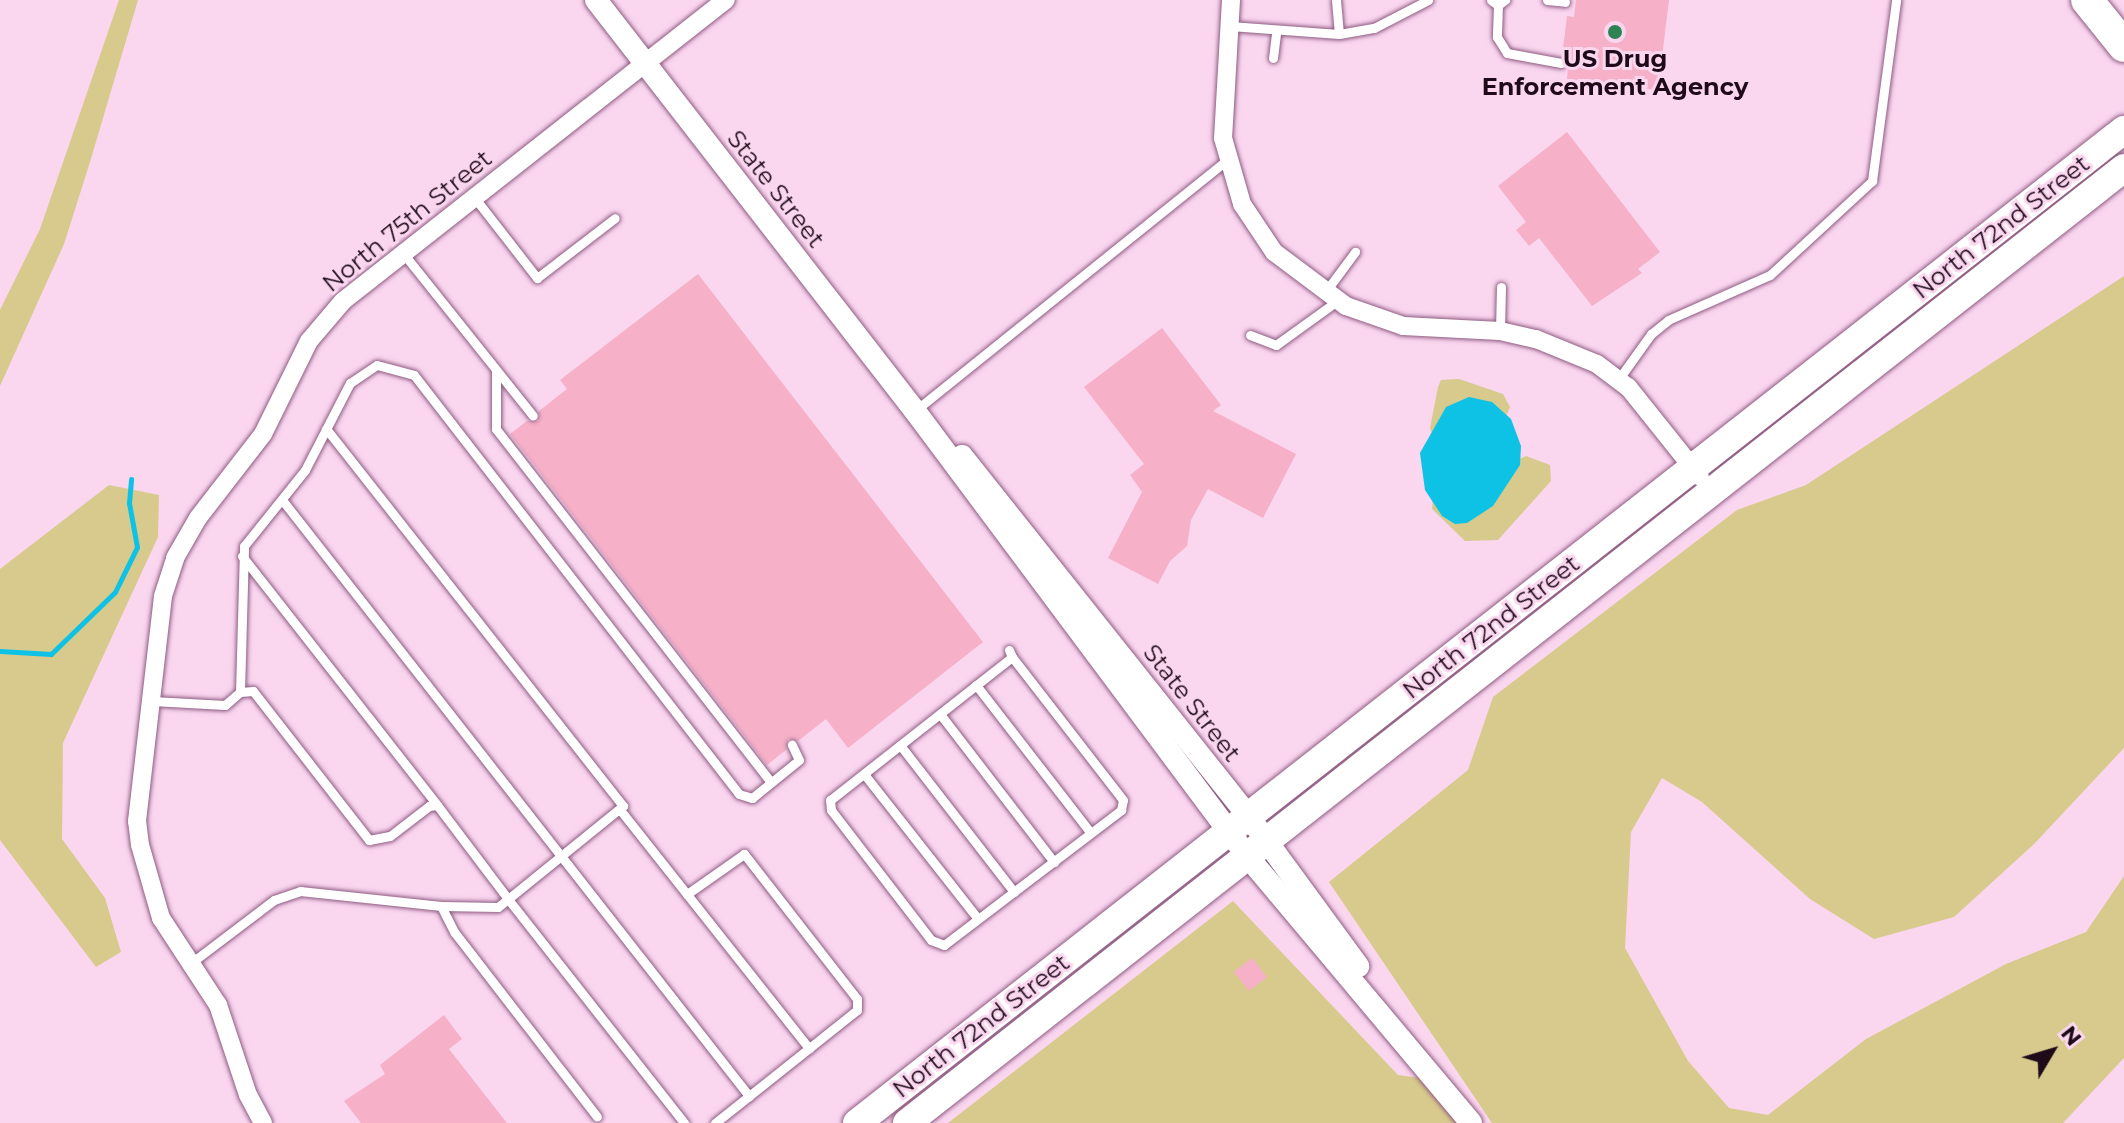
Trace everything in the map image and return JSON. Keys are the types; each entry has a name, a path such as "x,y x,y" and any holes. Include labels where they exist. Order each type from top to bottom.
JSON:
{"highway":[{"path":"2087,0 2124,46"}],"main road":[{"name":"North 72nd Street","path":"857,1123 2124,130"},
{"name":"North 72nd Street","path":"907,1123 2124,168"}],"street":[{"name":"State Street","path":"596,0 915,411 974,470 1258,850 1471,1123"},
{"name":"North 75th Street","path":"263,1123 218,1005 151,893 137,821 163,596 185,538 249,457 319,327 402,252 726,0"},
{"path":"1231,0 1222,110 1228,159 1242,204 1274,252 1331,297 1403,326 1500,331 1567,349 1618,380 1711,492"}],"lane":[{"path":"1336,0 1339,34"},
{"path":"1230,26 1276,32 1339,34 1374,28 1428,0"},
{"path":"1547,0 1565,2"},
{"path":"1618,380 1651,334 1668,320 1770,275 1872,181 1896,0"},
{"path":"1498,2 1497,37 1507,53 1561,63"},
{"path":"1273,58 1276,32"},
{"path":"915,411 1228,159"},
{"path":"474,197 537,278 615,218"},
{"path":"402,252 533,416"},
{"path":"1250,335 1276,345 1331,297 1355,252"},
{"path":"1500,331 1501,287"},
{"path":"240,692 244,546 283,501 350,383 377,365 414,375 739,794 752,798 799,760 792,745"},
{"path":"496,371 496,429 771,782"},
{"path":"191,963 274,900 300,891 441,906 498,907 621,811 623,806 326,429"},
{"path":"283,501 749,1096"},
{"path":"242,556 684,1123"},
{"path":"1011,654 1123,800 1121,810 944,945 931,940 831,810 830,800 976,685 1011,654"},
{"path":"976,685 1091,833"},
{"path":"152,701 225,705 240,692 253,691 369,840 390,836 429,806 437,805"},
{"path":"940,714 1054,862"},
{"path":"900,745 1014,892"},
{"path":"864,774 978,919"},
{"path":"621,811 809,1048"},
{"path":"687,894 737,854 744,854 857,999 857,1010 715,1123"},
{"path":"441,906 455,933 597,1117"}],"shaded area":[{"path":"119,0 138,0 90,162 64,244 0,386 0,310 40,229"},
{"path":"2124,276 2124,748 2035,843 1954,917 1874,939 1810,899 1702,802 1662,778 1631,832 1625,948 1688,1061 1729,1108 1768,1115 1866,1039 2006,964 2086,932 2124,876 2124,1058 2063,1123 1492,1123 1329,882 1468,770 1493,697 1737,510 1806,485"},
{"path":"1459,379 1503,394 1510,407 1505,419 1433,436 1430,428 1441,380"},
{"path":"1526,456 1550,465 1551,481 1498,540 1465,541 1432,509 1433,497"},
{"path":"109,485 159,495 158,537 63,743 62,839 105,898 121,952 96,967 0,840 0,569"},
{"path":"1233,901 1398,1075 1421,1078 1459,1123 948,1123"}],"water":[{"path":"1469,397 1492,402 1511,419 1521,446 1520,465 1493,506 1467,523 1455,524 1442,516 1425,490 1420,453 1446,407"}],"building":[{"name":"US Drug Enforcement Agency","path":"1576,0 1669,0 1658,90 1567,79 1569,58 1562,56 1567,16 1574,17"},
{"path":"1567,132 1660,252 1638,269 1642,273 1592,306 1539,238 1529,246 1516,230 1526,222 1498,186"},
{"path":"698,274 983,642 848,748 826,719 798,741 788,739 786,750 767,765 510,434 527,421 538,421 539,411 567,389 560,380"},
{"path":"1162,328 1221,405 1213,411 1296,454 1263,518 1208,489 1191,520 1187,546 1170,561 1158,584 1108,558 1142,492 1130,475 1144,464 1084,387"},
{"path":"1252,958 1267,977 1249,991 1234,972"},
{"path":"444,1015 462,1039 449,1049 507,1123 361,1123 344,1101 385,1074 380,1065"}],"waterway":[{"path":"0,651 51,654 115,592 137,547 129,503 131,479"}],"place":[{"name":"US Drug Enforcement Agency","path":"1615,32"}]}
